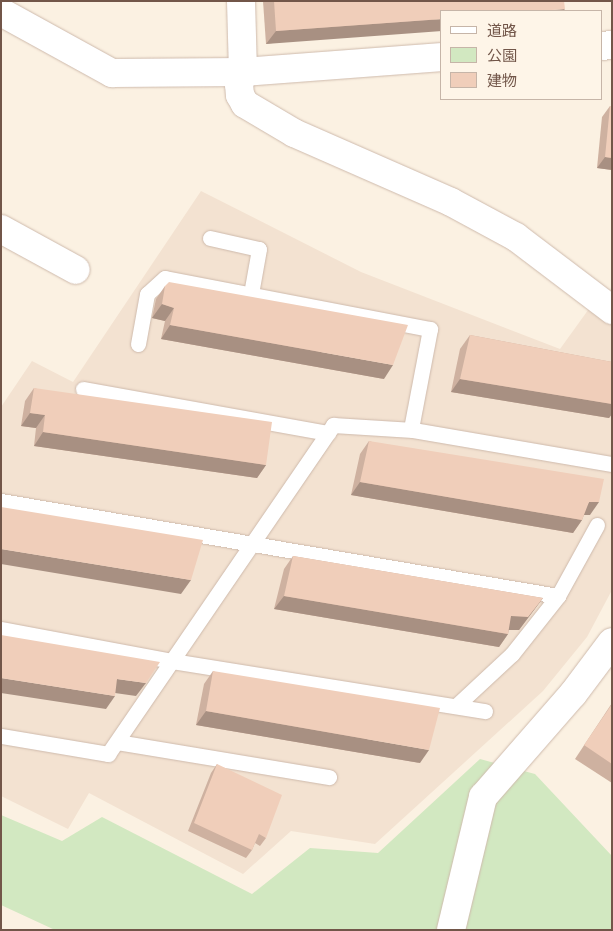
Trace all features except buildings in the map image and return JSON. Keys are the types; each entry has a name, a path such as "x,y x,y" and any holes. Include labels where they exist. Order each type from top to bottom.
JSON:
{"street":[{"path":"241,1 244,72 240,95 256,113 451,202 516,237 612,310"},
{"path":"1,12 112,73 244,72 440,58"},
{"path":"4,237 76,270"},
{"path":"451,930 483,796 591,672 612,642"}],"lane":[{"path":"210,238 258,249 251,294"},
{"path":"138,344 147,294 165,278 430,329 411,429"},
{"path":"83,389 328,433"},
{"path":"1,736 108,754 333,425 411,429 612,464"},
{"path":"1,501 558,596"},
{"path":"456,706 512,654 558,596 596,525"},
{"path":"1,629 172,660 485,710"},
{"path":"117,742 329,777"}],"shaded area":[{"path":"201,191 361,272 560,349 591,306 612,324 612,590 587,637 543,691 375,844 291,831 243,874 89,793 68,829 1,796 1,407 32,361 73,382"}],"green space":[{"path":"480,759 535,774 612,856 612,930 55,930 1,905 1,815 62,841 102,817 252,894 310,848 378,853"}]}
